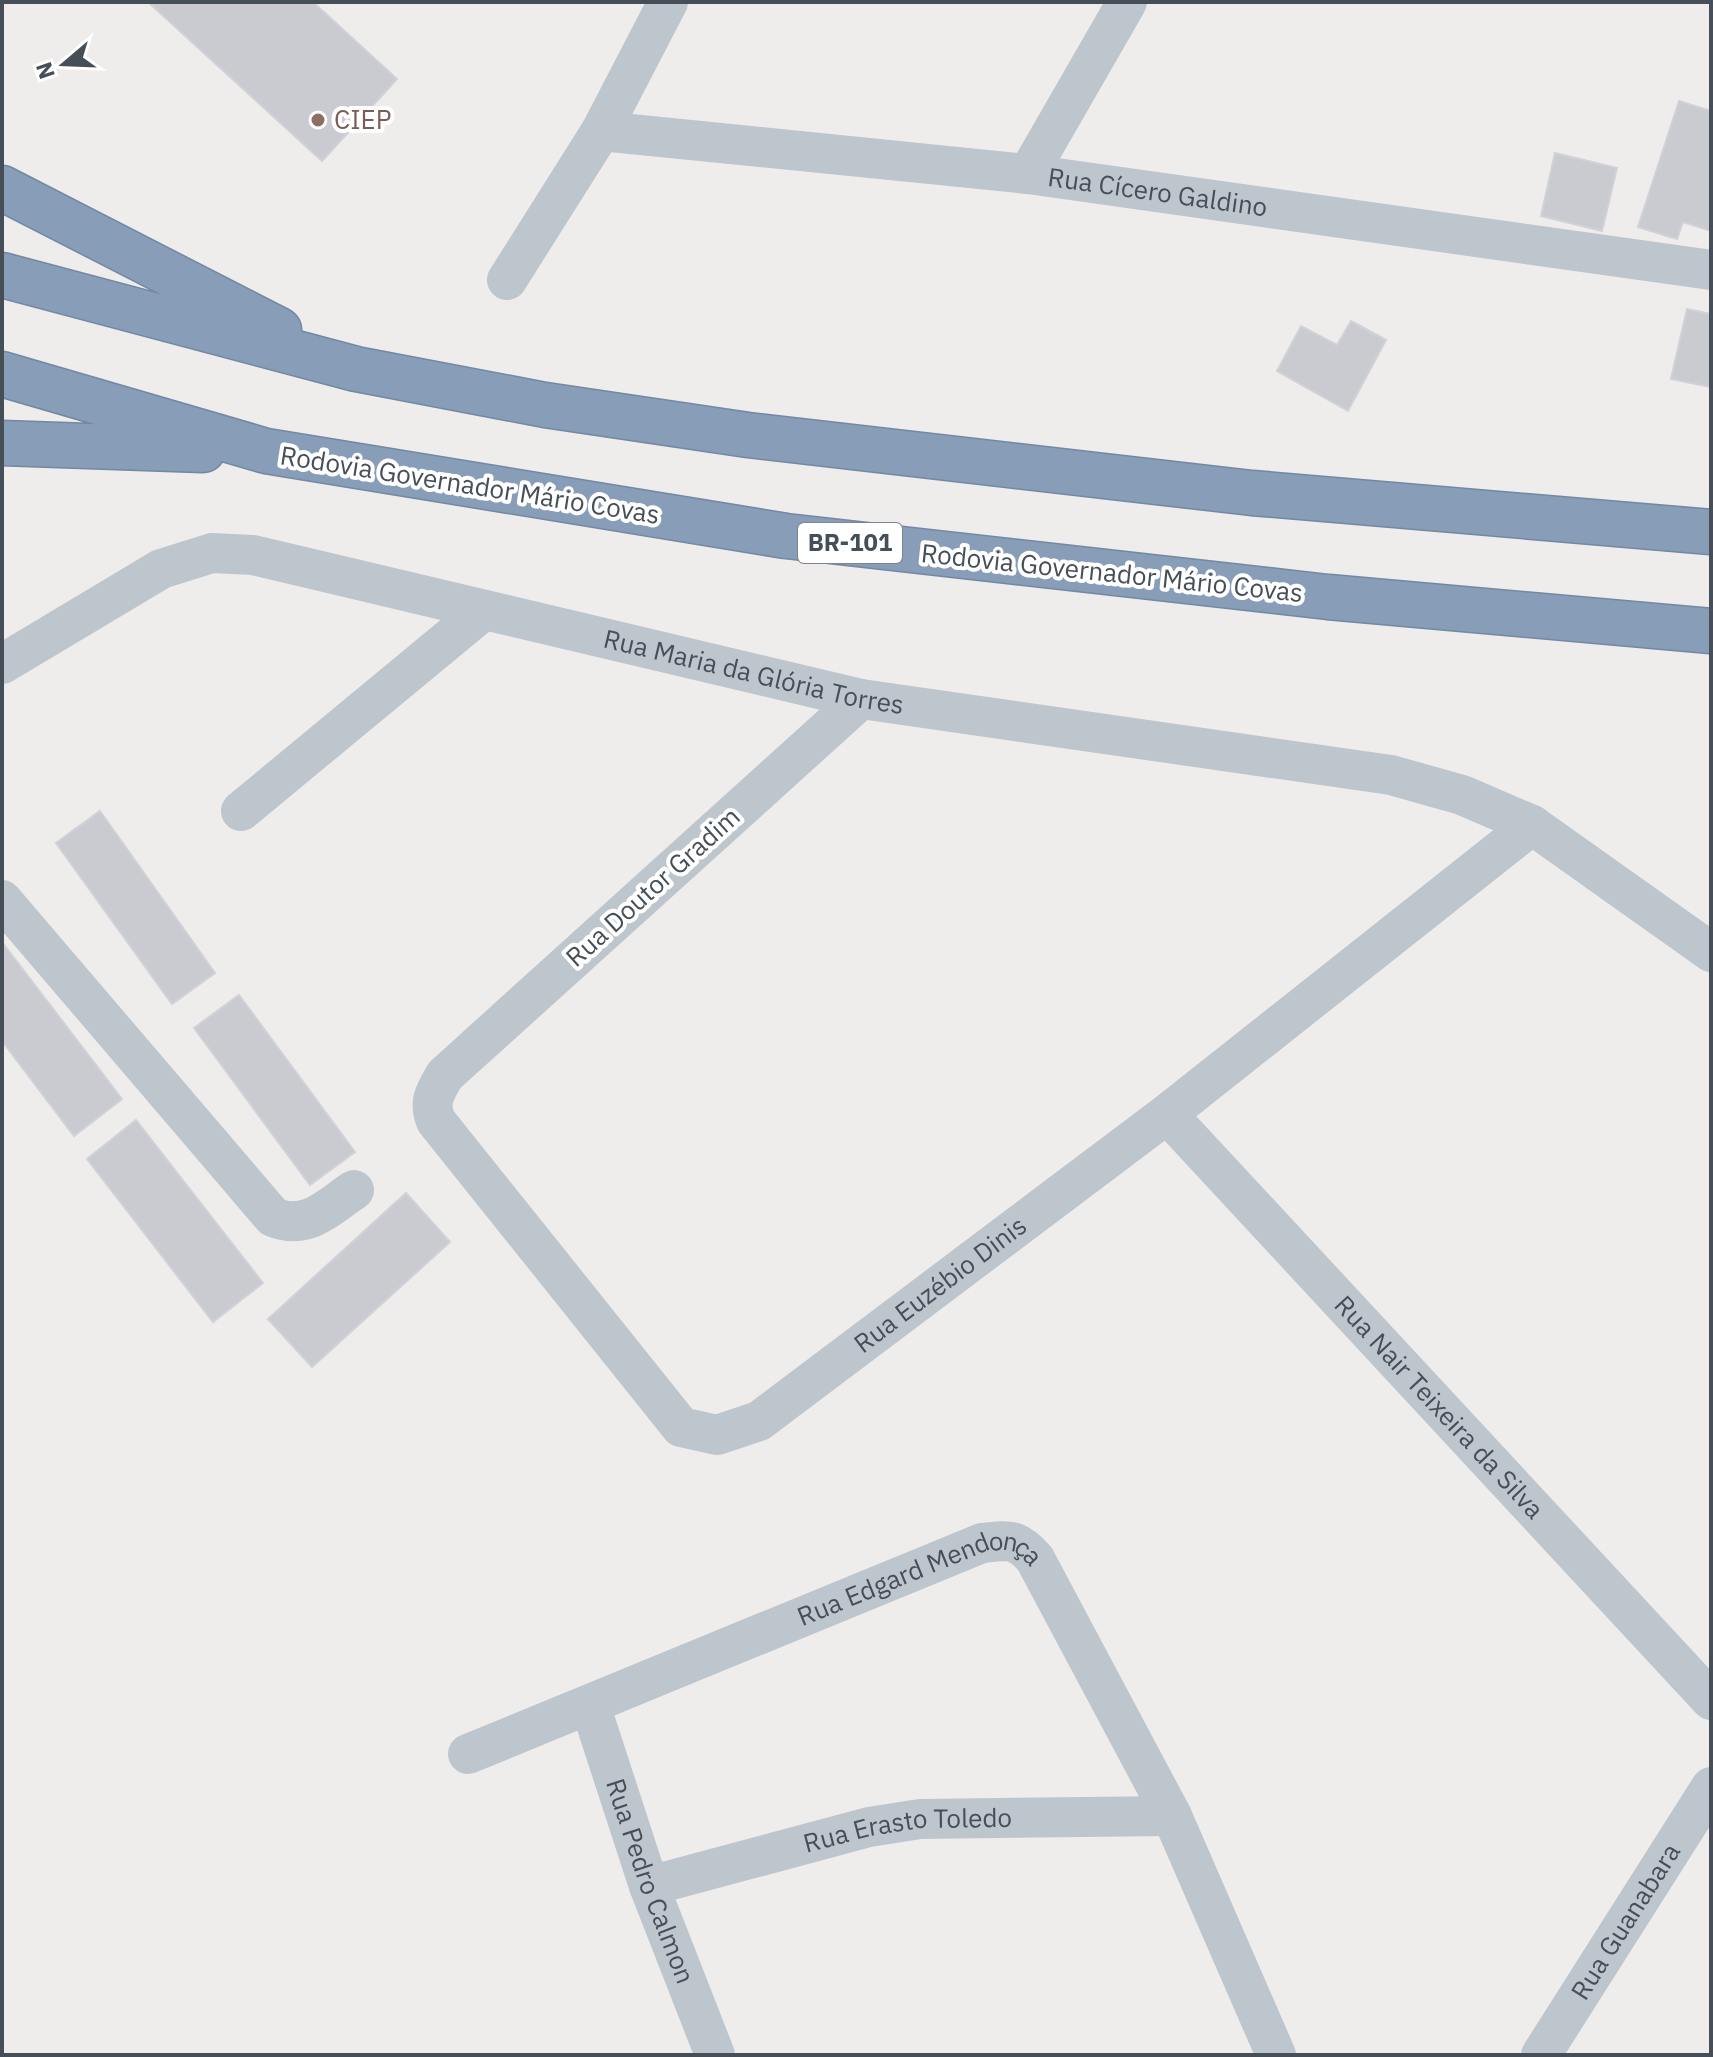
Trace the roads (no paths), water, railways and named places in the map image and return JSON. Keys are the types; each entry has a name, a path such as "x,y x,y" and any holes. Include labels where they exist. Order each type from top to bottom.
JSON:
{"highway":[{"path":"2,188 356,369"},
{"path":"2,275 356,369 545,405 748,435 1252,493 1711,532"},
{"name":"Rodovia Governador Mário Covas","path":"2,374 266,451 786,536 1312,595 1711,631"},
{"path":"2,443 266,451"}],"street":[{"path":"507,280 601,131 668,2"},
{"path":"1028,174 1127,2"},
{"name":"Rua Cícero Galdino","path":"601,131 1028,174 1711,270"},
{"name":"Rua Maria da Glória Torres","path":"2,664 161,569 212,553 253,555 861,699 1391,775 1462,795 1532,825 1711,952"},
{"path":"241,811 484,610"},
{"name":"Rua Doutor Gradim","path":"445,1075 861,699"},
{"name":"Rua Euzébio Dinis","path":"445,1075 433,1094 431,1110 436,1121 681,1427 717,1435 759,1421 1167,1114 1532,825"},
{"path":"2,900 273,1217 289,1224 309,1220 354,1190"},
{"name":"Rua Nair Teixeira da Silva","path":"1167,1114 1711,1700"},
{"name":"Rua Edgard Mendonça","path":"468,1754 982,1543 1007,1540 1023,1545 1035,1559 1172,1816 1276,2055"},
{"name":"Rua Pedro Calmon","path":"590,1705 649,1886 715,2055"},
{"name":"Rua Guanabara","path":"1541,2055 1711,1787"},
{"name":"Rua Erasto Toledo","path":"649,1886 869,1827 920,1819 1172,1816"}],"place":[{"name":"CIEP","path":"318,120"}]}
